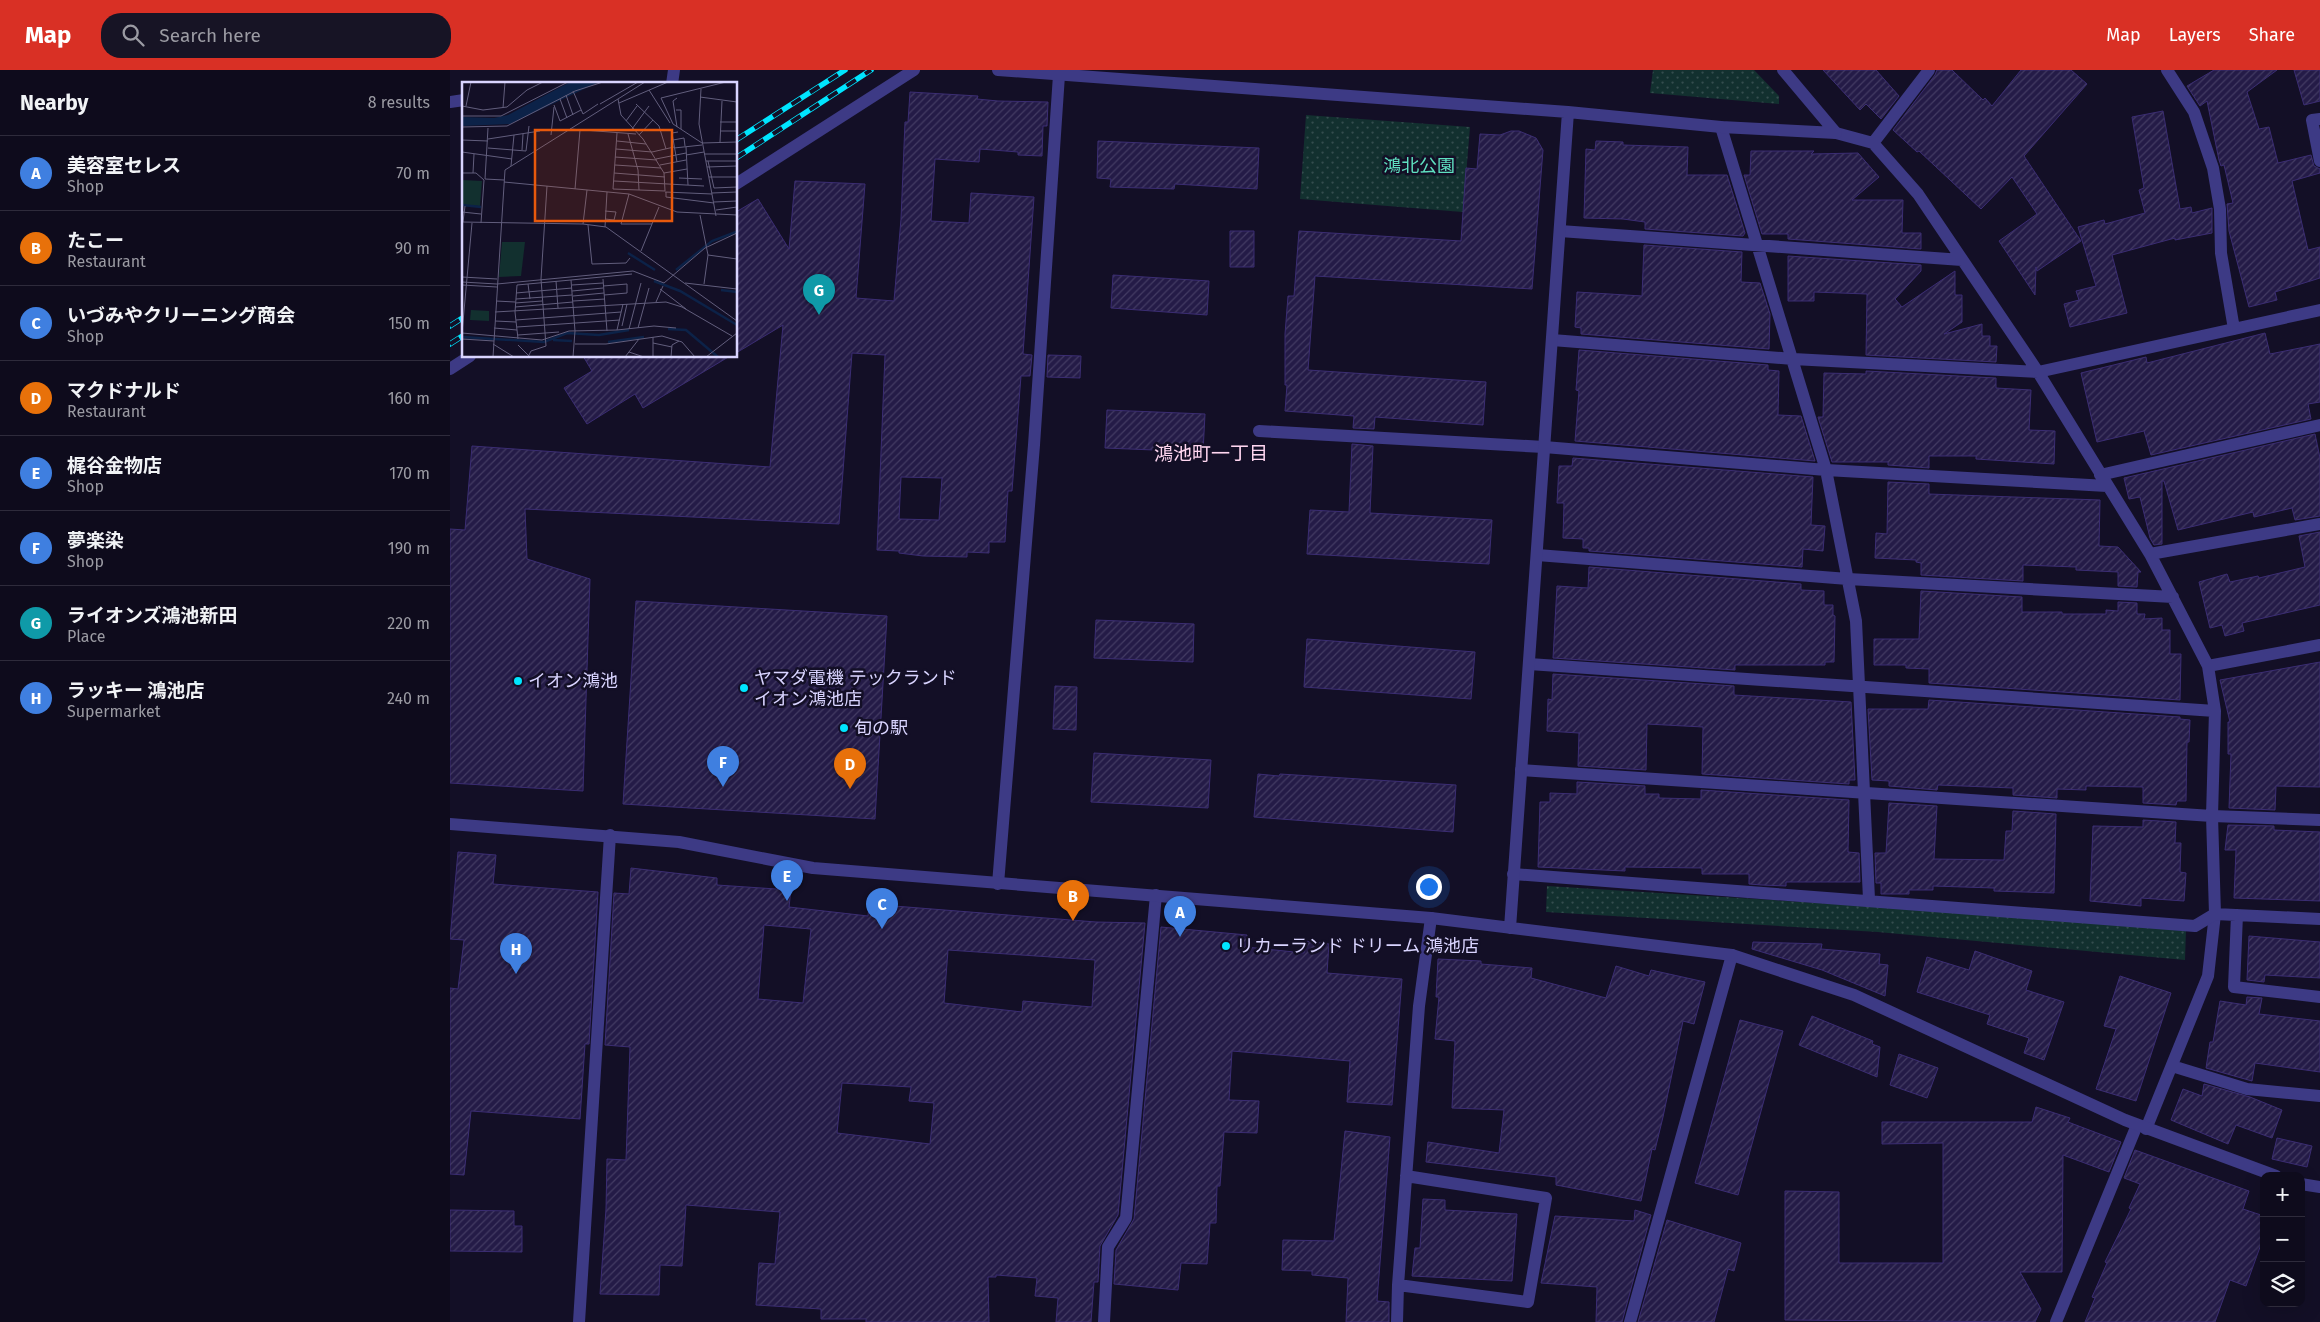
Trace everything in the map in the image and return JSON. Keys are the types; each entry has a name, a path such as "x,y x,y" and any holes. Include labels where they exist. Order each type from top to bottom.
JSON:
{"street":[{"path":"738,183 914,70"},
{"path":"998,70 1568,112 1721,127 1836,133 1873,143 1918,194 2038,372 2150,554 2208,666 2215,711 2212,816 2215,914 2208,976 2172,1066 2141,1127 2056,1322"},
{"path":"1783,70 1836,133"},
{"path":"1873,143 1929,70"},
{"path":"2167,70 2194,112 2213,168 2220,209 2220,253 2234,329"},
{"path":"998,884 1035,435 1059,75"},
{"path":"1510,928 1568,112"},
{"path":"2320,119 2312,120 2320,161"},
{"path":"1721,127 1826,470 1848,579 1856,621 1869,899"},
{"path":"1560,231 1962,260"},
{"path":"1552,340 1792,359 2038,372 2320,310"},
{"path":"450,369 467,358"},
{"path":"1259,431 1544,447 1826,470 2104,480 2320,424"},
{"path":"2150,554 2320,524"},
{"path":"1537,555 1848,579 2173,597"},
{"path":"2208,666 2320,645"},
{"path":"1529,664 2215,711"},
{"path":"1521,770 2212,816 2320,820"},
{"path":"450,824 610,835 679,842 813,868 1431,918 1732,955 1854,995 2141,1127 2265,1172"},
{"path":"579,1322 610,835"},
{"path":"1513,874 1869,899 2195,926 2215,914 2320,919"},
{"path":"1104,1322 1108,1247 1126,1218 1156,895"},
{"path":"2237,915 2234,987 2320,997"},
{"path":"1397,1322 1398,1285 1419,1006 1431,918"},
{"path":"1630,1322 1732,955"},
{"path":"2172,1066 2247,1089 2320,1096"},
{"path":"1398,1285 1528,1302 1546,1198 1406,1176"},
{"path":"2305,1185 2320,1187"}],"green space":[{"path":"1653,70 1754,70 1779,96 1779,104 1650,93"},
{"name":"鴻北公園","path":"1306,115 1470,127 1463,212 1300,199"},
{"path":"1547,886 1882,907 2186,930 2185,960 1878,932 1546,912"}],"building":[{"path":"1823,70 1876,70 1899,96 1881,119 1866,104 1860,110"},
{"path":"1937,70 1952,70 1983,100 1985,98 1992,106 2021,70 2071,70 2087,84 2024,156 2081,241 2037,271 2036,267 2035,295 1999,241 2037,214 2012,177 1981,209 1919,151 1917,152 1893,130"},
{"path":"2214,70 2277,70 2247,92 2259,129 2269,127 2278,163 2311,155 2314,166 2320,169 2320,173 2292,181 2308,250 2320,247 2320,278 2275,292 2277,300 2249,307 2229,231 2227,204 2233,203 2224,165 2221,166 2219,160 2207,101 2200,106 2187,86"},
{"path":"2294,70 2320,70 2320,101 2304,105"},
{"path":"910,92 978,96 977,99 998,101 1048,102 1047,126 1043,126 1042,156 1018,155 1018,152 980,149 979,162 935,159 931,221 969,223 971,193 1034,197 1023,354 1032,355 1030,376 1021,376 1012,491 1008,491 1005,542 989,542 989,553 967,552 967,557 923,556 899,553 899,551 877,550 885,355 852,353 839,524 525,509 527,559 590,579 583,791 450,783 450,529 465,530 472,446 770,467 783,325 738,352 738,211 758,199 789,249 795,181 865,184 856,298 894,301 901,219 905,122 908,122","holes":["901,477 942,478 939,520 899,519"]},
{"path":"2163,111 2180,209 2191,207 2192,213 2212,208 2212,233 2175,240 2175,238 2112,255 2127,313 2070,327 2064,304 2079,300 2076,291 2096,286 2078,227 2104,220 2105,224 2145,213 2139,190 2144,188 2132,117"},
{"path":"1511,131 1519,131 1536,138 1543,150 1532,289 1315,276 1308,370 1486,382 1483,425 1375,417 1374,429 1353,428 1354,416 1285,411 1287,385 1285,385 1285,334 1288,296 1294,296 1299,231 1461,241 1466,168 1477,169 1480,134 1500,135"},
{"path":"1098,141 1259,148 1257,189 1175,184 1174,189 1110,187 1111,179 1097,178"},
{"path":"1596,141 1623,142 1623,145 1688,147 1687,175 1727,175 1745,233 1743,236 1645,229 1645,222 1623,219 1584,218 1586,149 1595,150"},
{"path":"1751,151 1814,151 1811,154 1858,153 1879,177 1852,200 1903,200 1902,233 1921,233 1921,249 1788,239 1788,234 1762,234 1744,175 1750,175"},
{"path":"1230,231 1254,231 1254,267 1230,267"},
{"path":"1644,245 1742,252 1741,282 1760,283 1770,314 1769,349 1581,334 1581,328 1575,327 1577,292 1642,296"},
{"path":"1788,256 1921,265 1921,271 1895,299 1902,307 1955,271 1955,295 1962,295 1962,322 1944,334 1982,324 1982,336 1990,336 1990,346 1997,346 1996,362 1866,355 1867,294 1814,292 1814,301 1788,301"},
{"path":"1113,275 1209,281 1207,315 1111,308"},
{"path":"2265,333 2270,354 2320,344 2320,402 2308,404 2311,419 2151,455 2144,431 2097,442 2081,373 2146,357 2147,363"},
{"path":"1579,350 1768,365 1768,370 1779,371 1778,415 1801,416 1815,461 1575,441 1579,391 1576,390"},
{"path":"1048,355 1081,356 1080,378 1047,377"},
{"path":"584,358 727,358 643,408 635,394 587,424 564,388 592,371"},
{"path":"1866,371 1996,378 1996,388 2031,390 2029,430 2055,431 2054,464 1976,459 1976,456 1929,456 1929,468 1888,465 1888,462 1832,462 1818,417 1823,417 1824,373 1866,374"},
{"path":"1107,410 1205,414 1203,452 1105,448"},
{"path":"2315,434 2320,458 2320,516 2295,520 2292,508 2254,517 2253,512 2178,530 2164,481 2162,481 2162,544 2154,545 2150,538 2140,497 2129,499 2124,478"},
{"path":"1352,444 1373,446 1370,513 1492,520 1489,564 1307,554 1310,510 1349,512"},
{"path":"1573,458 1813,477 1811,525 1825,526 1823,551 1803,549 1802,567 1589,551 1589,548 1583,548 1583,539 1563,538 1564,503 1557,503 1559,466 1572,466"},
{"path":"1888,482 1929,484 1929,494 2100,500 2099,546 2118,547 2141,572 2138,572 2137,587 2118,586 2118,572 2076,570 2076,567 2023,565 2023,581 1921,575 1921,563 1916,562 1916,560 1875,558 1876,533 1887,534"},
{"path":"2320,532 2320,605 2242,623 2244,631 2225,636 2222,625 2210,628 2199,582 2227,574 2230,582 2258,576 2259,578 2305,567 2299,536"},
{"path":"1589,567 1801,584 1801,590 1824,591 1824,605 1833,605 1833,615 1835,616 1834,662 1825,662 1825,665 1735,665 1735,670 1553,658 1557,586 1588,588"},
{"path":"1921,591 2022,597 2022,612 2106,614 2106,610 2118,611 2118,602 2137,603 2137,614 2145,614 2144,619 2162,618 2162,630 2170,630 2170,654 2181,654 2180,700 1929,683 1929,669 1906,668 1906,665 1874,665 1874,639 1919,639"},
{"path":"636,601 887,616 875,819 623,804"},
{"path":"1096,620 1194,624 1193,662 1094,658"},
{"path":"1307,639 1475,652 1471,699 1304,687"},
{"path":"2320,662 2320,787 2276,786 2275,810 2229,808 2231,754 2228,754 2228,722 2230,722 2220,680"},
{"path":"1553,674 1734,686 1734,695 1851,702 1855,780 1849,780 1849,784 1702,774 1703,727 1647,724 1646,770 1578,766 1579,733 1547,731 1548,699 1552,700"},
{"path":"1055,686 1077,687 1076,730 1053,729"},
{"path":"1929,700 2180,717 2180,719 2190,720 2189,742 2187,742 2186,801 2177,801 2176,805 2143,803 2143,787 2086,786 2086,790 2057,789 2057,798 2013,795 2013,788 1938,785 1937,790 1889,786 1889,781 1872,780 1868,709 1928,709"},
{"path":"1094,753 1211,760 1208,808 1091,802"},
{"path":"1258,774 1456,785 1453,832 1254,817"},
{"path":"1577,782 1645,786 1645,794 1659,794 1659,798 1701,799 1701,790 1849,800 1848,852 1859,853 1860,882 1786,882 1786,886 1762,885 1749,884 1749,874 1702,874 1702,868 1625,867 1625,871 1538,867 1540,802 1550,802 1550,793 1577,794"},
{"path":"1889,803 1937,806 1934,859 2004,860 2006,831 2012,831 2013,811 2056,814 2054,893 1994,891 1994,888 1933,886 1933,890 1909,890 1909,894 1881,894 1881,883 1876,883 1875,853 1886,853"},
{"path":"2143,820 2176,822 2175,843 2181,843 2180,872 2186,873 2184,901 2141,898 2141,906 2090,901 2093,826 2143,827"},
{"path":"2228,825 2274,826 2274,830 2320,832 2320,901 2234,898 2236,850 2225,850"},
{"path":"458,852 496,855 493,884 598,892 589,1044 585,1044 580,1119 471,1111 464,1175 450,1174 450,988 458,989 464,940 450,939"},
{"path":"631,868 717,878 717,885 791,890 789,907 868,916 869,904 1096,922 1145,923 1118,1215 1100,1246 1098,1282 1094,1282 1091,1322 1056,1322 1058,1298 1035,1296 1037,1278 996,1275 996,1277 988,1277 989,1322 866,1322 866,1319 821,1319 821,1309 756,1305 759,1263 775,1264 780,1212 686,1205 682,1266 660,1265 659,1295 600,1294 606,1209 607,1159 626,1160 630,1047 605,1045 614,893 629,894","holes":["764,925 811,929 803,1003 758,999","948,950 1095,960 1092,1007 1023,1001 1022,1012 944,1003","842,1083 911,1087 909,1101 934,1103 930,1144 837,1133"]},
{"path":"1161,927 1247,935 1246,947 1304,953 1305,941 1329,944 1327,973 1402,979 1392,1105 1347,1102 1350,1061 1232,1051 1229,1100 1259,1101 1257,1133 1224,1132 1220,1186 1217,1186 1216,1223 1210,1223 1207,1264 1181,1263 1178,1290 1114,1284 1116,1250 1134,1219"},
{"path":"2249,936 2320,942 2320,978 2265,975 2264,982 2247,980"},
{"path":"1753,942 1822,944 1821,949 1880,954 1879,964 1888,965 1885,996 1822,970 1752,949"},
{"path":"1975,951 2032,971 2026,990 2064,1002 2044,1060 2024,1053 2029,1038 1987,1024 1990,1015 1917,992 1927,957 1969,970"},
{"path":"1438,959 1481,961 1481,964 1532,968 1531,978 1606,998 1616,966 1649,976 1651,970 1705,982 1694,1024 1683,1021 1663,1117 1655,1150 1652,1149 1641,1201 1556,1185 1556,1177 1426,1162 1428,1142 1499,1153 1504,1110 1452,1108 1455,1041 1435,1039 1439,997 1436,997"},
{"path":"2120,976 2171,993 2136,1101 2096,1089 2116,1029 2104,1026"},
{"path":"2247,997 2262,998 2259,1014 2320,1021 2320,1072 2255,1063 2252,1081 2206,1068 2210,1042 2213,1042 2220,1001 2246,1005"},
{"path":"1812,1016 1873,1041 1872,1044 1880,1047 1877,1077 1799,1045"},
{"path":"1740,1020 1783,1031 1738,1195 1695,1183"},
{"path":"1899,1054 1938,1068 1927,1098 1890,1085"},
{"path":"2204,1084 2250,1097 2282,1110 2272,1138 2236,1125 2228,1144 2171,1120 2183,1089 2202,1096"},
{"path":"2036,1107 2070,1118 2068,1122 2121,1142 2109,1172 2063,1155 2062,1272 2020,1272 2041,1309 2035,1322 1785,1320 1785,1191 1839,1192 1839,1263 1943,1263 1943,1143 1882,1144 1882,1122 2032,1122"},
{"path":"1345,1131 1390,1137 1377,1301 1389,1302 1389,1322 1346,1322 1348,1278 1312,1275 1312,1271 1282,1270 1283,1240 1334,1241"},
{"path":"2277,1138 2312,1146 2307,1167 2272,1159"},
{"path":"2135,1150 2249,1191 2243,1209 2260,1215 2260,1247 2246,1286 2230,1280 2215,1322 2085,1322 2095,1298 2092,1297 2107,1263 2105,1262 2131,1209 2129,1208 2140,1184 2124,1178"},
{"path":"1423,1199 1445,1200 1445,1210 1517,1214 1512,1281 1412,1276 1415,1248 1420,1248"},
{"path":"450,1210 514,1211 514,1226 522,1226 522,1252 450,1251"},
{"path":"1635,1210 1651,1215 1622,1322 1596,1322 1597,1287 1541,1283 1555,1216 1634,1221"},
{"path":"1667,1220 1741,1243 1734,1271 1728,1269 1714,1322 1638,1322"}],"railway":[{"path":"738,139 845,70"},
{"path":"738,157 871,70"},
{"path":"450,326 462,318"},
{"path":"450,344 462,336"}],"place":[{"name":"ライオンズ鴻池新田","path":"819,315"},
{"name":"イオン鴻池","path":"518,681"},
{"name":"ヤマダ電機 テックランド イオン鴻池店","path":"744,688"},
{"name":"旬の駅","path":"844,728"},
{"name":"夢楽染","path":"723,787"},
{"name":"マクドナルド","path":"850,789"},
{"name":"梶谷金物店","path":"787,901"},
{"name":"たこー","path":"1073,921"},
{"name":"いづみやクリーニング商会","path":"882,929"},
{"name":"美容室セレス","path":"1180,937"},
{"name":"リカーランド ドリーム 鴻池店","path":"1226,946"},
{"name":"ラッキー 鴻池店","path":"516,974"}],"district":[{"name":"鴻池町一丁目","path":"1211,453"}]}
